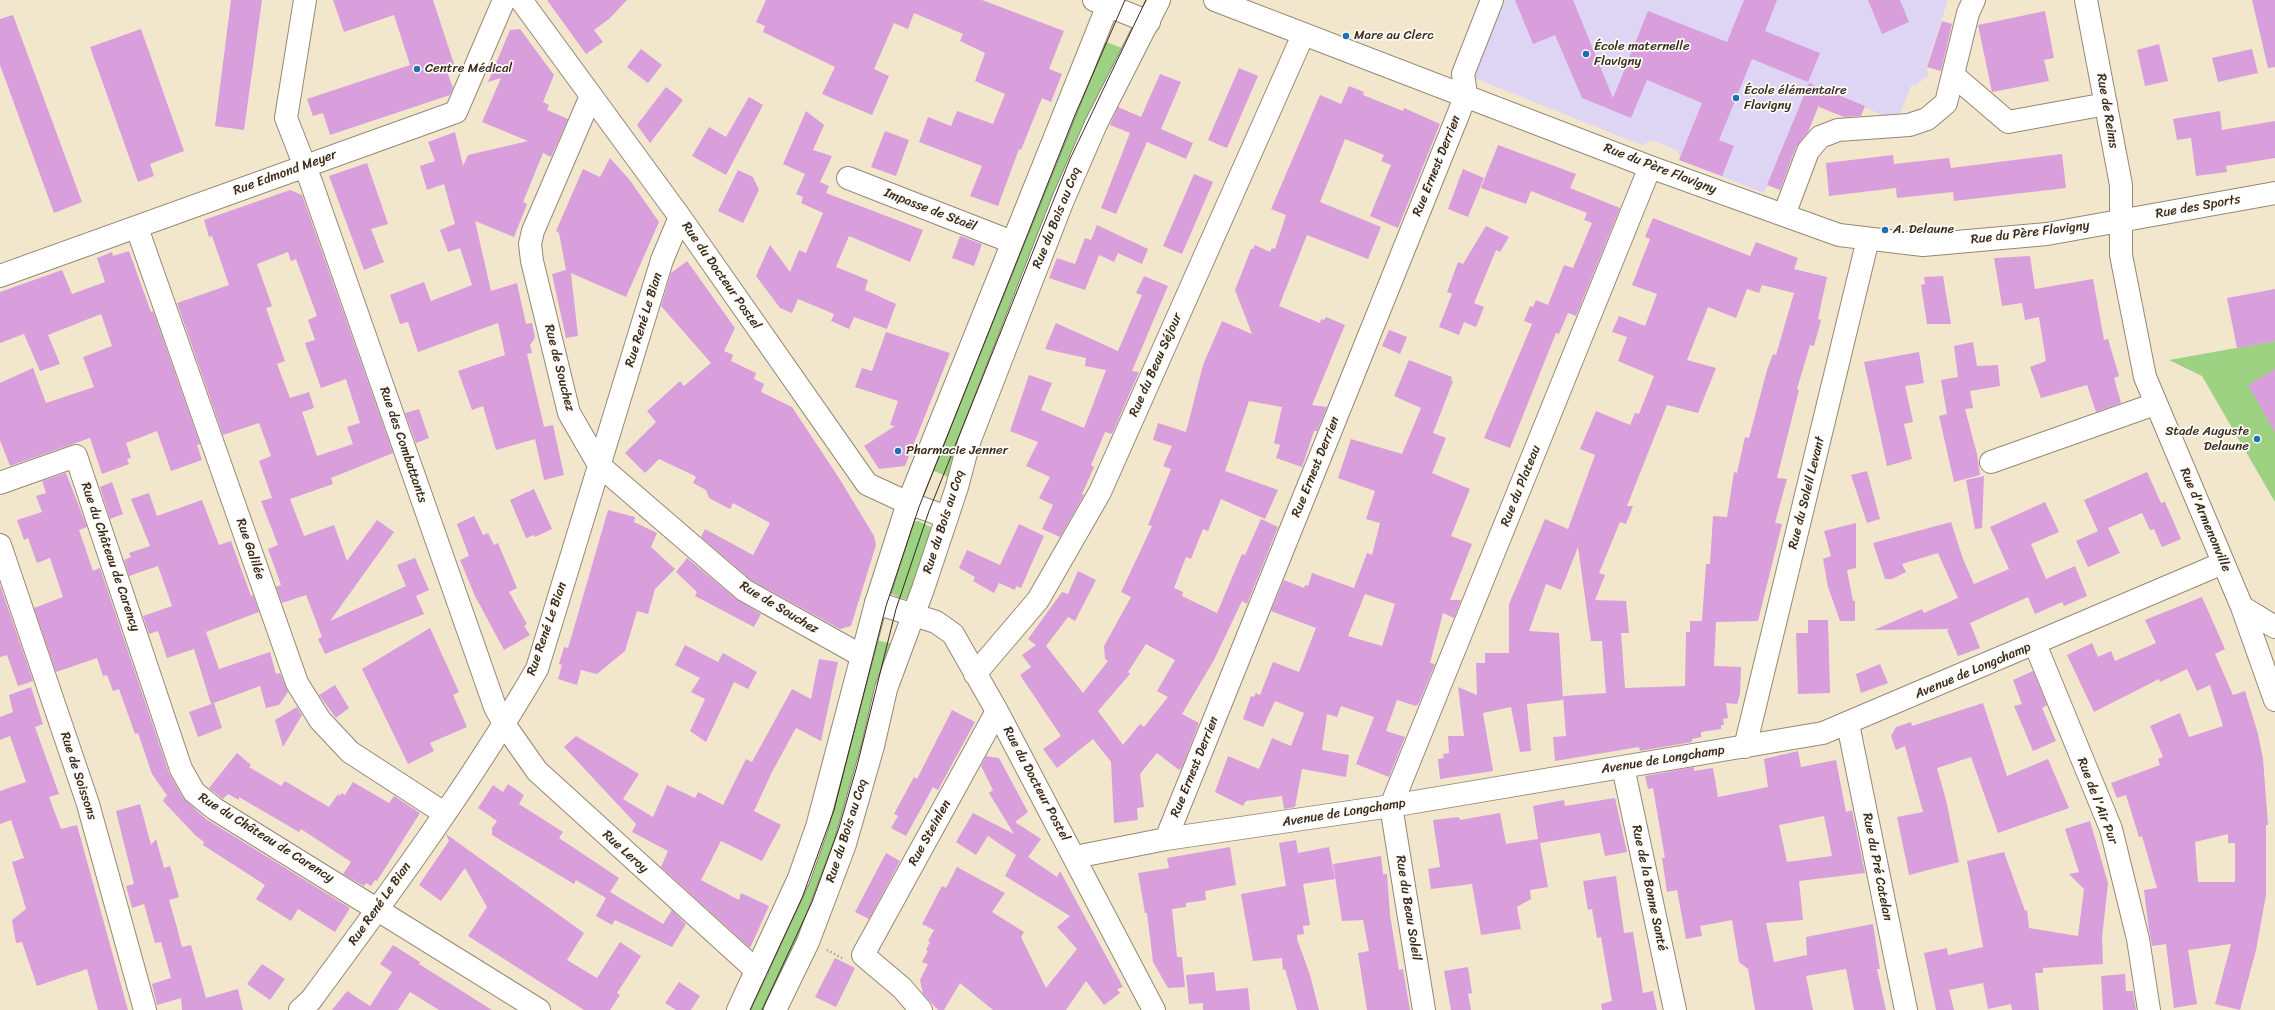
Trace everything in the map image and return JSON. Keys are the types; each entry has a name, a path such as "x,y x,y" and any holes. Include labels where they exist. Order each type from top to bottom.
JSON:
{"street":[{"name":"Rue des Combattants","path":"305,0 286,118 305,165 495,707 504,724"},
{"name":"Rue Edmond Meyer","path":"0,276 137,228 305,165 456,112 504,0"},
{"name":"Rue du Docteur Postel","path":"521,0 680,217 867,484 908,503 947,517"},
{"name":"Rue du Bois au Coq","path":"775,1010 808,942 845,844 873,746 886,689 914,615 947,517 969,442 1063,200 1096,124 1159,0"},
{"name":"Rue du Père Flavigny","path":"1215,0 1303,35 1466,94 1650,166 1839,235 1923,245 2047,234 2121,222"},
{"path":"1466,94 1463,74 1492,0"},
{"path":"1784,215 1808,151 1820,137 1838,130 1909,125 1928,119 1946,103 1968,13 1974,0"},
{"name":"Rue de Reims","path":"2086,0 2121,185 2121,222"},
{"path":"738,1010 799,878 817,827 876,603 908,503 1012,242 1104,2 1149,22"},
{"name":"Rue du Beau Séjour","path":"975,674 1038,600 1100,492 1303,35"},
{"path":"1953,75 2008,122 2106,104"},
{"name":"Rue Ernest Derrien","path":"1166,839 1466,94"},
{"name":"Rue de Souchez","path":"591,96 533,231 530,244 532,261 569,413 599,465 744,590 862,656"},
{"name":"Rue du Plateau","path":"1391,806 1650,166"},
{"name":"Impasse de Staël","path":"848,178 1012,242"},
{"name":"Rue des Sports","path":"2121,222 2275,193"},
{"name":"Rue René Le Bian","path":"300,1010 311,1000 378,908 504,724 537,669 662,260 680,217"},
{"name":"Rue d'Armenonville","path":"2121,222 2121,255 2145,377 2155,404 2242,607 2275,700"},
{"name":"Rue Galilée","path":"137,228 297,683 320,720 350,752 444,813"},
{"name":"Rue du Soleil Levant","path":"1745,747 1868,239"},
{"path":"1991,462 2155,404"},
{"name":"Rue du Château de Carency","path":"0,483 76,456 181,769 194,792 222,813 378,908 539,1010"},
{"name":"Rue de Soissons","path":"0,545 88,804 145,1010"},
{"name":"Avenue de Longchamp","path":"1075,857 1166,839 1391,806 1823,733 1848,724 2223,564"},
{"name":"Rue du Docteur Postel","path":"876,603 936,622 953,634 997,711 1154,1010"},
{"path":"2242,607 2275,627"},
{"name":"Rue de l'Air Pur","path":"2035,644 2111,829 2138,939 2149,1010"},
{"name":"Rue Steinlen","path":"863,955 997,711"},
{"name":"Rue Leroy","path":"504,724 537,771 756,971"},
{"name":"Rue du Pré Catelan","path":"1848,724 1906,1010"},
{"name":"Rue de la Bonne Santé","path":"1623,767 1675,1010"},
{"name":"Rue du Beau Soleil","path":"1391,806 1424,1010"},
{"path":"863,955 902,988 921,1010"}],"path":[{"path":"808,942 847,960 863,955"}],"shaded area":[{"name":"École élémentaire Flavigny","path":"1505,0 1948,0 1926,67 1929,75 1915,86 1912,84 1897,121 1809,84 1764,193 1682,161 1677,150 1653,140 1642,145 1474,78"}],"green space":[{"path":"1101,40 1127,50 953,479 929,469"},
{"name":"Stade Auguste Delaune","path":"2275,341 2275,502 2202,376 2169,360"},
{"path":"918,521 933,528 909,599 897,597 888,590 912,522"},
{"path":"872,639 897,645 840,841 768,1010 745,1010"}],"building":[{"path":"231,0 262,0 244,130 215,126"},
{"name":"Centre Médical","path":"333,0 433,0 456,70 445,66 453,88 450,95 330,135 323,113 313,116 307,99 410,65 394,15 344,32"},
{"path":"547,0 627,0 609,19 594,30 603,42 586,54"},
{"path":"766,0 982,0 1064,31 1049,69 1062,74 1051,102 1042,98 1021,150 1019,149 998,206 970,196 982,166 919,142 928,117 951,126 957,111 993,124 1005,94 975,81 985,53 960,41 963,34 914,13 908,29 894,23 874,69 889,76 872,115 822,94 835,67 763,32 765,26 756,22"},
{"path":"1515,0 1573,0 1613,98 1648,11 1727,42 1744,0 1777,0 1765,31 1820,53 1808,82 1752,59 1719,140 1734,146 1722,176 1679,160 1702,103 1647,80 1631,118 1582,98 1555,35 1533,44"},
{"path":"1868,0 1900,0 1909,22 1882,34"},
{"path":"2252,0 2275,0 2275,67 2268,68"},
{"path":"2045,11 2054,58 2044,60 2049,81 1992,92 1978,25"},
{"path":"13,15 82,202 54,213 0,65 0,19"},
{"path":"1942,21 1952,24 1941,71 1927,67"},
{"path":"141,29 184,151 150,164 154,176 138,182 90,47"},
{"path":"520,29 554,75 543,102 549,105 547,110 568,119 551,157 543,153 523,202 527,204 514,237 475,221 491,291 517,283 526,324 532,323 535,338 530,345 532,353 527,354 544,427 553,425 564,475 544,480 535,439 496,450 483,406 472,410 458,371 505,355 498,323 418,352 408,322 400,324 390,295 424,282 431,301 472,285 460,248 448,252 440,230 455,224 444,184 427,190 420,166 435,161 428,142 455,132 463,166 468,155 528,141 482,122 501,78 488,82 510,30"},
{"path":"2159,44 2168,81 2145,86 2137,50"},
{"path":"641,49 662,65 648,83 627,67"},
{"path":"2252,49 2258,73 2218,82 2212,58"},
{"path":"1239,68 1258,76 1227,148 1208,140"},
{"path":"1160,74 1181,82 1161,129 1193,143 1186,159 1147,142 1116,214 1101,208 1130,133 1110,125 1118,107 1141,117"},
{"path":"1809,83 1865,106 1861,116 1844,117 1819,107 1819,105 1808,132 1796,147 1780,190 1767,185"},
{"path":"1349,86 1364,92 1363,95 1403,111 1404,108 1440,124 1398,228 1370,216 1391,165 1381,161 1384,155 1345,139 1320,202 1381,227 1368,259 1307,235 1279,306 1320,323 1321,319 1324,320 1326,317 1345,325 1312,405 1327,407 1317,431 1314,431 1302,467 1276,458 1280,445 1274,443 1282,407 1249,401 1225,471 1278,490 1265,519 1221,499 1208,531 1203,529 1191,559 1186,557 1174,588 1183,592 1182,596 1217,613 1242,554 1245,555 1261,519 1278,527 1247,604 1242,601 1214,660 1182,714 1199,723 1182,767 1179,770 1157,753 1140,774 1144,807 1137,808 1138,820 1114,823 1111,762 1093,739 1057,768 1043,749 1061,736 1020,675 1031,667 1022,655 1036,645 1028,639 1062,592 1068,594 1078,571 1096,580 1075,621 1068,617 1046,646 1083,693 1108,661 1105,659 1104,646 1131,597 1121,592 1152,526 1148,525 1171,469 1163,466 1172,446 1153,440 1158,423 1186,432 1203,365 1222,321 1252,334 1235,290 1251,249 1253,249 1255,245 1270,252 1272,248 1275,249 1286,215 1271,209 1320,95 1341,104","holes":["1146,644 1175,660 1157,691 1168,697 1144,727 1140,724 1123,745 1098,711 1130,674 1128,672"]},
{"path":"666,87 683,100 650,143 637,125"},
{"path":"749,97 763,105 726,175 692,156 709,127 726,137"},
{"path":"806,111 824,125 813,150 832,156 820,182 829,186 826,193 923,230 910,262 849,236 836,267 868,280 865,290 896,304 887,329 854,317 849,329 831,321 834,314 798,299 792,313 780,308 756,276 770,245 790,272 799,250 806,253 823,213 801,203 803,197 796,194 805,174 783,164"},
{"path":"2220,111 2222,130 2275,121 2275,158 2226,166 2227,172 2196,176 2191,138 2177,140 2173,119"},
{"path":"885,131 909,140 896,176 871,167"},
{"path":"1498,145 1576,174 1570,188 1620,208 1576,316 1568,313 1559,334 1556,333 1510,448 1484,438 1532,324 1524,321 1530,306 1533,307 1536,300 1548,305 1564,265 1573,268 1592,223 1584,220 1587,213 1531,191 1526,204 1481,188"},
{"path":"2062,154 2066,188 1954,201 1953,192 1897,198 1896,188 1829,196 1826,163 1893,155 1894,164 1949,158 1951,168"},
{"path":"610,158 629,179 659,222 626,297 571,273 578,336 566,338 552,274 566,270 559,233 556,231 583,169 600,177"},
{"path":"367,163 388,224 371,229 384,262 364,270 329,176"},
{"path":"1463,169 1484,178 1468,217 1448,209"},
{"path":"738,170 753,177 759,190 743,223 718,211"},
{"path":"1194,174 1213,182 1182,254 1163,246"},
{"path":"290,190 302,195 393,453 331,478 333,484 290,499 304,536 334,525 347,561 377,520 394,532 330,621 406,586 397,565 415,558 429,590 416,596 424,614 325,654 318,639 322,637 306,595 282,603 276,587 281,585 268,549 278,545 261,501 272,498 259,461 271,456 259,423 223,435 177,303 229,285 212,236 209,237 204,220","holes":["288,252 291,261 296,259 317,316 308,320 315,340 305,343 321,388 346,379 360,423 347,427 353,444 317,456 302,412 314,408 309,392 290,398 277,364 285,361 266,308 272,306 257,264"]},
{"path":"1653,218 1750,256 1756,242 1798,258 1794,269 1827,277 1818,319 1821,320 1814,346 1810,345 1797,389 1799,390 1777,478 1787,479 1775,523 1782,524 1758,621 1716,622 1714,666 1741,667 1740,694 1737,704 1726,703 1728,718 1723,719 1724,725 1721,725 1721,729 1701,732 1701,737 1692,739 1692,742 1640,751 1639,747 1555,761 1553,737 1566,736 1563,696 1606,693 1602,641 1591,641 1578,547 1561,590 1546,584 1529,631 1559,633 1563,700 1527,704 1531,751 1520,752 1511,707 1483,713 1493,771 1440,779 1438,759 1444,758 1443,754 1449,753 1448,736 1464,736 1458,687 1477,695 1476,663 1485,663 1485,653 1509,653 1509,604 1545,519 1568,529 1595,455 1580,449 1596,411 1630,425 1635,413 1639,414 1654,376 1618,361 1627,337 1612,332 1619,316 1645,326 1657,294 1632,285 1650,239 1645,237","holes":["1762,285 1794,293 1776,355 1773,354 1767,370 1749,438 1745,437 1737,473 1734,472 1727,517 1713,516 1710,564 1706,564 1702,621 1690,621 1690,632 1686,632 1685,686 1625,688 1621,633 1629,633 1626,601 1595,600 1605,575 1599,573 1620,522 1626,524 1633,506 1627,506 1667,405 1698,413 1716,368 1687,360 1708,307 1736,318 1747,289 1759,293"]},
{"path":"1097,225 1148,249 1142,264 1118,253 1114,262 1099,255 1085,290 1049,278 1057,258 1075,264 1085,238 1091,240"},
{"path":"1486,226 1509,237 1500,252 1496,250 1474,303 1484,307 1476,327 1464,322 1459,335 1439,327 1452,294 1447,292 1458,262 1463,264"},
{"path":"960,236 982,244 974,266 952,258"},
{"path":"129,251 151,312 153,311 200,444 197,445 202,460 171,471 157,431 126,443 131,458 127,459 129,464 102,474 90,438 10,466 0,440 0,383 33,368 46,403 94,387 83,357 112,346 101,314 48,335 60,364 40,371 24,334 0,343 0,292 62,270 72,294 105,282 97,258 112,252 113,256"},
{"path":"2030,256 2035,289 2093,279 2104,340 2108,339 2119,376 2114,378 2121,403 2096,412 2087,385 2041,398 2030,367 2046,361 2039,317 2025,320 2022,303 2002,306 1994,258"},
{"path":"687,261 735,328 724,351 733,355 731,361 756,373 754,379 764,384 761,392 792,407 839,478 874,536 876,545 851,626 840,629 751,580 701,537 705,529 753,555 770,523 733,503 730,509 709,498 706,490 693,483 696,477 693,475 659,459 645,473 625,453 656,422 647,411 680,381 684,386 711,363 661,306 671,273"},
{"path":"1144,276 1168,286 1132,371 1139,372 1112,434 1105,432 1091,465 1094,467 1082,494 1084,495 1060,537 1042,529 1053,505 1039,498 1050,477 1026,466 1038,442 1010,431 1029,375 1052,383 1041,410 1084,428 1106,370 1085,366 1086,358 1045,349 1056,323 1118,351 1142,295 1136,293"},
{"path":"1943,276 1951,324 1927,324 1921,285 1925,284 1924,277"},
{"path":"2275,289 2275,341 2237,348 2227,298"},
{"path":"1389,330 1407,337 1400,354 1382,346"},
{"path":"886,332 950,353 905,466 879,469 864,446 895,426 890,425 898,401 855,387 862,368 872,371"},
{"path":"1973,342 1977,366 1998,365 2000,386 1970,391 1973,408 1965,409 1977,454 1980,475 1954,482 1939,416 1947,414 1941,380 1958,377 1954,346"},
{"path":"1919,352 1924,383 1905,386 1913,422 1904,424 1912,459 1887,466 1864,362"},
{"path":"1409,360 1452,377 1451,380 1453,381 1433,433 1446,438 1432,473 1470,489 1451,536 1472,544 1450,600 1461,600 1454,618 1443,613 1430,663 1435,664 1419,703 1416,706 1397,700 1386,731 1405,737 1389,777 1356,764 1374,717 1341,706 1337,717 1327,714 1322,750 1349,755 1346,777 1302,769 1295,807 1284,809 1282,796 1246,801 1243,806 1215,792 1228,756 1259,769 1272,738 1291,746 1304,713 1275,701 1263,727 1243,719 1251,696 1254,697 1256,693 1260,695 1273,662 1299,672 1316,628 1271,611 1284,580 1304,588 1305,585 1308,586 1312,573 1354,588 1367,553 1372,555 1380,523 1366,519 1375,491 1338,478 1351,439 1402,454 1421,408 1394,396","holes":["1365,594 1395,604 1382,646 1348,636"]},
{"path":"2275,369 2275,432 2248,385"},
{"path":"419,409 429,438 416,443 405,413"},
{"path":"1867,471 1880,519 1867,523 1851,475"},
{"path":"2147,472 2161,503 2165,502 2181,539 2162,547 2154,529 2150,530 2142,513 2108,528 2120,553 2088,567 2076,541 2098,531 2084,500"},
{"path":"66,473 87,527 79,530 93,571 100,568 169,773 183,798 206,819 350,908 335,932 298,909 291,921 256,899 265,885 203,845 204,842 195,835 163,801 166,796 168,797 152,774 138,733 135,734 119,689 113,691 107,675 103,676 97,658 56,672 34,608 63,597 50,558 37,563 28,538 24,540 17,520 42,512 36,496 46,493 42,481"},
{"path":"1984,476 1982,528 1975,529 1966,480"},
{"path":"112,482 123,514 110,519 100,487"},
{"path":"534,489 552,529 535,537 534,535 526,538 510,500"},
{"path":"149,493 157,516 202,500 219,545 231,541 251,596 253,595 259,612 206,632 219,669 270,652 276,674 280,673 288,692 279,705 266,708 260,686 211,704 194,649 167,658 158,631 149,634 143,616 172,606 158,566 129,576 124,560 131,557 129,553 150,546 131,499"},
{"path":"2045,502 2059,532 2031,544 2046,579 2075,566 2087,596 2064,606 2062,602 2035,614 2028,597 1970,623 1980,648 1958,656 1947,630 1951,629 1874,630 1922,609 1924,613 1958,598 1938,553 1902,564 1906,572 1892,579 1885,579 1873,543 1951,522 1963,559 1974,584 2009,569 1990,527"},
{"path":"608,510 635,517 634,522 657,533 651,547 675,569 655,589 648,614 637,611 625,651 597,674 581,670 577,685 558,679 562,665 559,664 564,647 568,648 569,645"},
{"path":"474,516 483,535 488,533 494,545 498,543 517,588 509,592 527,624 524,626 530,635 504,650 475,596 460,560 469,556 457,524"},
{"path":"1856,523 1856,568 1847,570 1853,601 1855,601 1855,621 1840,621 1828,587 1823,559 1831,556 1824,531"},
{"path":"1019,524 1044,536 1021,588 1016,586 1015,590 999,583 994,593 973,581 975,577 959,568 967,550 1000,565"},
{"path":"687,558 736,599 761,614 754,627 695,596 697,592 676,572"},
{"path":"0,585 33,681 18,686 7,655 0,657"},
{"path":"2202,597 2225,649 2215,654 2233,695 2245,691 2258,734 2263,759 2268,825 2266,825 2266,895 2256,950 2240,1010 2215,1004 2231,944 2188,950 2197,1004 2174,1008 2166,944 2152,946 2149,930 2144,890 2157,888 2142,836 2139,837 2126,795 2117,798 2111,783 2160,765 2158,759 2163,757 2150,726 2180,713 2189,737 2223,726 2210,685 2197,691 2187,669 2160,682 2159,679 2094,712 2067,655 2092,643 2098,657 2111,651 2115,661 2156,643 2145,620","holes":["2228,834 2228,843 2235,843 2235,882 2198,882 2195,842"]},
{"path":"1808,620 1828,620 1830,693 1798,694 1796,633 1808,633"},
{"path":"430,628 459,692 453,695 467,727 430,743 434,751 408,764 362,669"},
{"path":"685,645 718,662 723,653 757,672 748,689 734,682 706,742 690,731 705,699 691,692 700,678 675,665"},
{"path":"819,659 838,662 821,741 796,728 772,772 754,811 781,825 762,861 721,841 701,880 739,900 741,893 769,906 750,948 661,867 668,851 632,832 636,824 564,747 576,736 639,774 623,799 653,817 667,785 695,798 698,792 723,805 746,759 752,762 792,689 811,699"},
{"path":"1880,664 1888,683 1861,693 1856,674"},
{"path":"2033,671 2047,705 2042,708 2056,741 2033,751 2014,706 2022,704 2013,680"},
{"path":"335,685 349,708 336,718 319,695"},
{"path":"31,687 43,724 35,727 59,794 49,797 61,829 77,825 128,1010 98,1010 87,969 37,986 22,942 16,943 12,920 26,909 12,862 24,858 11,820 0,824 0,791 26,782 10,736 0,740 0,717 13,712 9,695"},
{"path":"214,703 222,728 198,737 189,712"},
{"path":"1983,703 2007,776 2048,759 2069,808 1998,833 1971,757 1937,768 1946,800 1959,862 1909,875 1897,817 1923,812 1905,746 1896,750 1891,736 1896,727 1911,722 1912,726"},
{"path":"297,707 302,715 283,747 275,720"},
{"path":"952,710 975,722 938,790 933,787 906,836 891,828 898,816 894,814 914,777 917,779"},
{"path":"1798,751 1801,767 1836,760 1846,812 1852,810 1865,873 1799,881 1803,920 1766,923 1774,962 1807,955 1806,937 1873,924 1880,969 1877,969 1886,1010 1854,1010 1846,969 1806,976 1813,1010 1755,1010 1748,969 1739,962 1732,920 1700,926 1702,936 1686,939 1677,890 1667,892 1662,858 1665,858 1653,788 1648,789 1645,776 1694,767 1694,771 1713,768 1718,797 1768,787 1764,759","holes":["1824,816 1832,856 1787,862 1779,825"]},
{"path":"237,753 251,765 249,767 281,786 285,781 329,807 338,794 340,796 342,793 345,795 353,782 389,803 394,796 420,813 377,881 375,880 371,886 366,883 364,886 343,874 351,862 301,829 299,832 239,797 239,800 228,794 223,799 209,788"},
{"path":"986,756 999,758 1028,812 1015,822 1041,839 1028,857 1057,877 1060,871 1123,987 1117,989 1120,993 1104,1005 1086,981 1066,1010 993,1010 960,983 944,1010 938,1010 923,994 920,980 928,964 922,962 928,951 926,950 930,942 928,941 934,930 922,924 942,886 946,888 957,867 1005,893 992,912 1024,932 1021,937 1046,988 1077,949 1057,927 1070,916 1005,876 1016,855 988,836 976,855 956,842 973,813 1014,834 989,793 993,790 981,766"},
{"path":"508,784 524,795 519,804 563,832 559,838 619,878 610,892 663,924 672,910 686,924 672,947 615,920 612,925 596,916 606,898 576,880 574,884 492,835 492,828 497,821 478,808 493,785 503,792"},
{"path":"1615,798 1627,852 1605,856 1600,833 1540,843 1548,887 1530,890 1531,899 1517,907 1521,929 1481,935 1472,884 1431,889 1428,869 1440,867 1433,820 1459,817 1460,820 1500,813 1506,844 1538,839 1533,806 1564,800 1565,806"},
{"path":"140,804 151,845 156,839 164,868 170,866 179,897 169,900 182,947 191,945 206,998 238,989 243,1010 182,1010 181,998 157,1005 152,984 171,978 161,942 155,943 144,904 132,908 126,886 134,884 116,811"},
{"path":"2090,821 2108,883 2102,938 2103,964 2043,968 2043,973 2035,973 2039,1010 2012,1010 2011,1004 1988,1009 1983,983 1949,990 1954,1010 1936,1010 1924,953 1947,948 1948,955 1983,947 1967,861 2004,852 2025,911 2027,910 2029,928 2078,936 2084,889 2069,874 2079,872 2065,829"},
{"path":"446,834 584,933 567,960 597,978 620,942 641,956 617,993 620,995 610,1010 584,1010 468,936 487,907 465,868 441,901 419,885 449,841"},
{"path":"1296,840 1298,853 1329,847 1335,879 1303,884 1310,925 1303,926 1304,934 1297,935 1297,939 1310,975 1319,1010 1297,1010 1285,969 1283,970 1282,958 1253,961 1241,894 1286,886 1279,843"},
{"path":"1230,847 1236,885 1205,891 1206,900 1186,903 1186,907 1172,909 1177,957 1182,957 1185,987 1168,988 1153,962 1147,913 1145,913 1138,873 1169,868 1167,858"},
{"path":"886,853 900,861 869,919 855,912"},
{"path":"1381,856 1383,874 1387,874 1390,915 1399,970 1403,969 1410,1010 1367,1010 1358,953 1369,951 1363,920 1342,921 1333,864"},
{"path":"1616,876 1624,933 1633,932 1643,993 1653,991 1657,1010 1602,1010 1601,1004 1612,1001 1601,937 1597,938 1592,909 1588,910 1583,881"},
{"path":"393,945 420,962 419,964 492,1010 439,1010 410,992 398,1010 332,1010 347,991 370,1006 392,972 380,964"},
{"path":"835,958 855,968 836,1007 815,997"},
{"path":"262,964 285,979 270,1000 247,984"},
{"path":"1468,967 1472,993 1468,994 1471,1010 1451,1010 1444,971"},
{"path":"1214,972 1216,991 1248,988 1250,1010 1203,1010 1203,1003 1189,1004 1186,975"},
{"path":"2125,974 2126,991 2133,991 2136,1010 2103,1010 2101,976"},
{"path":"679,982 700,996 691,1010 676,1010 665,1003"}],"tram line":[{"path":"750,1010 802,898 834,810 886,606 919,507 1075,115 1125,0"},
{"path":"762,1010 812,902 839,828 857,766 896,609 929,511 1070,159 1146,0"}],"place":[{"name":"Mare au Clerc","path":"1346,36"},
{"name":"École maternelle Flavigny","path":"1586,54"},
{"name":"Centre Médical","path":"417,69"},
{"name":"École élémentaire Flavigny","path":"1736,98"},
{"name":"A. Delaune","path":"1885,230"},
{"name":"Stade Auguste Delaune","path":"2257,439"},
{"name":"Pharmacie Jenner","path":"898,451"}]}
